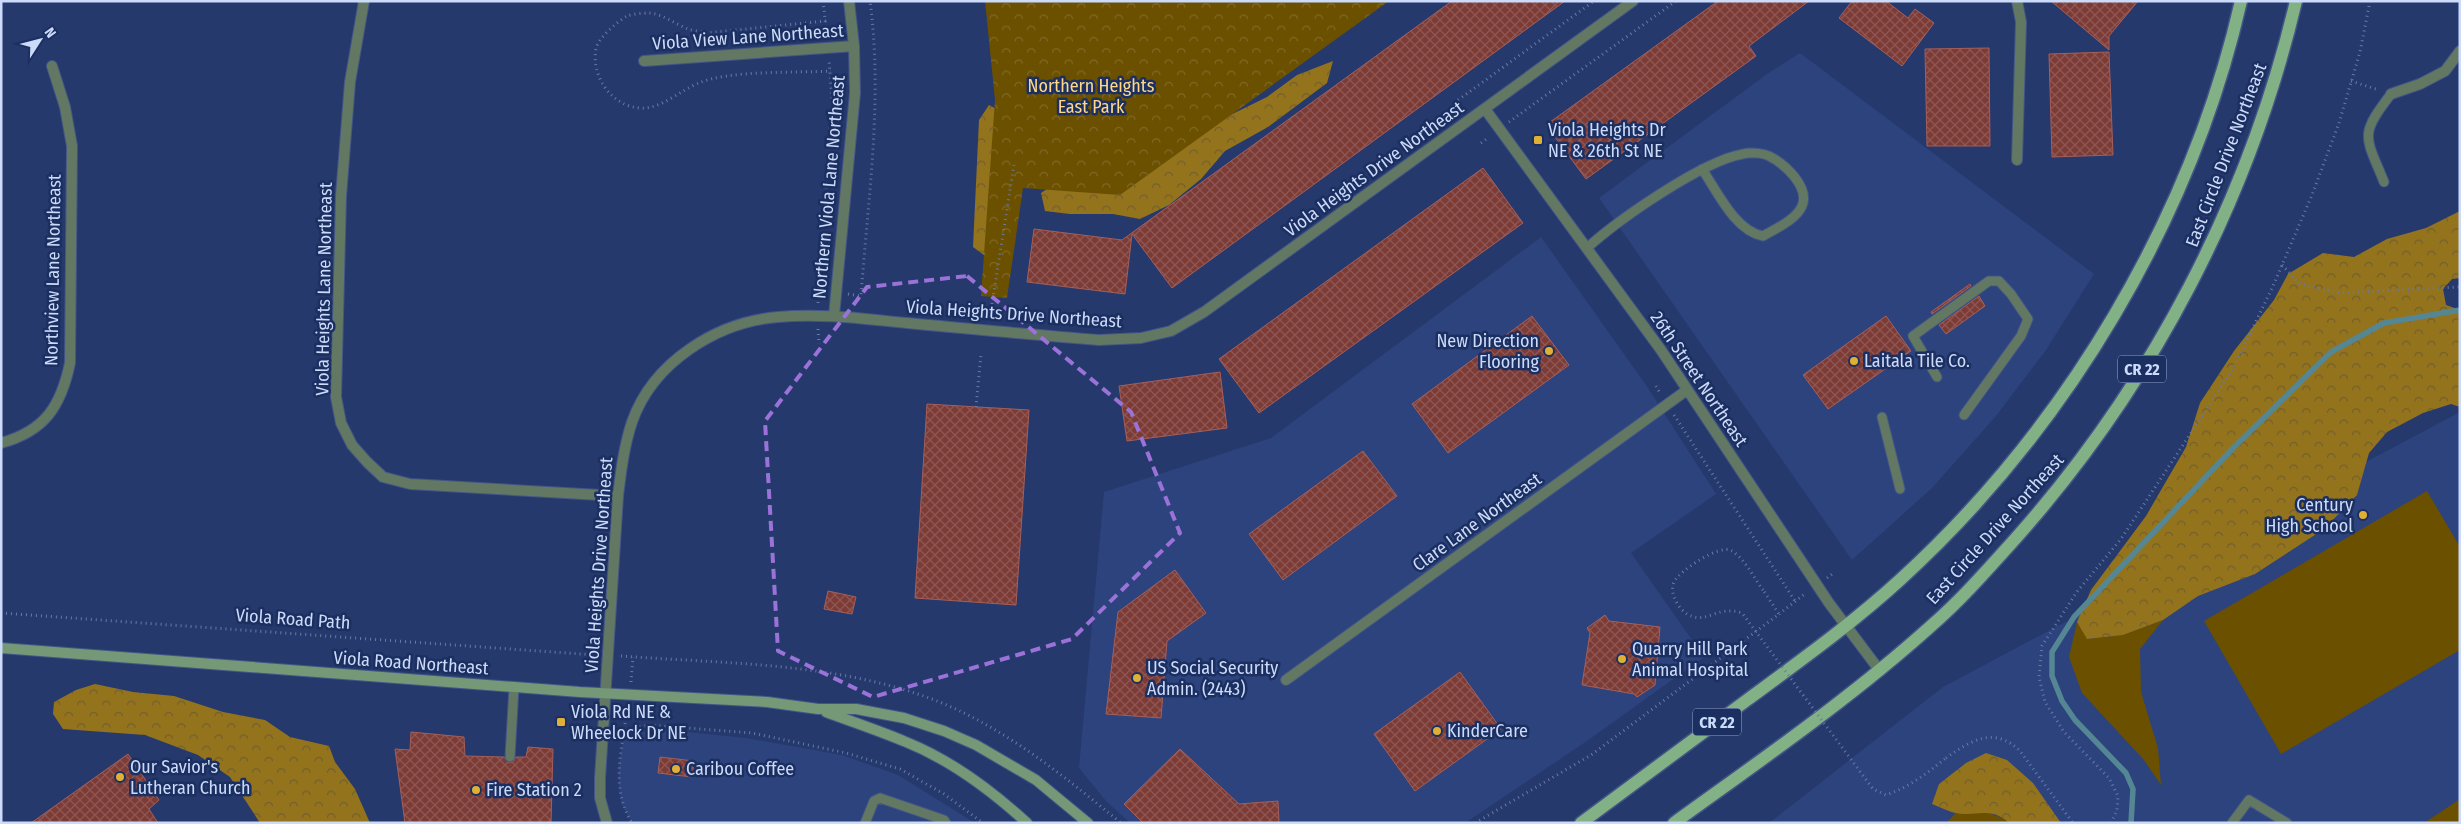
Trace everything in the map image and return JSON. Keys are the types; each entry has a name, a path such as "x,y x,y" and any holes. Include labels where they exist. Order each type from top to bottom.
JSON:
{"main road":[{"name":"East Circle Drive Northeast","path":"1581,823 1846,627 1904,576 1978,501 2043,420 2076,375 2148,253 2199,138 2232,39 2241,1"},
{"name":"East Circle Drive Northeast","path":"1674,823 1880,671 1940,618 1984,574 2072,472 2160,340 2222,224 2266,110 2296,1"},
{"name":"Viola Road Northeast","path":"1,648 606,694 766,702 818,709 856,709 904,718 944,731 1009,762 1036,780 1088,823"},
{"name":"Viola Road Northeast","path":"818,709 907,742 942,760 974,779 1027,823"}],"street":[{"name":"Viola Heights Lane Northeast","path":"364,1 359,20 350,82 341,196 336,397 341,423 348,438 367,462 384,477 410,484 618,496"},
{"name":"Northern Viola Lane Northeast","path":"834,316 855,92 854,46 849,1"},
{"name":"Viola Heights Drive Northeast","path":"607,823 600,798 600,778 618,496 624,452 633,420 646,394 665,369 691,348 717,334 745,324 777,317 834,316 1099,340 1141,338 1171,332 1204,312 1633,1"},
{"path":"2017,1 2021,22 2017,160"},
{"name":"Viola View Lane Northeast","path":"644,61 854,46"},
{"path":"2392,94 2420,84 2446,71 2460,51"},
{"name":"Northview Lane Northeast","path":"1,443 17,439 38,428 54,409 65,386 70,363 72,146 65,107 52,66"},
{"name":"26th Street Northeast","path":"1485,109 1661,350 1846,627 1880,671"},
{"name":"Clare Lane Northeast","path":"1286,680 1687,390"}],"lane":[{"path":"2384,182 2367,141 2372,120 2392,94"},
{"path":"1587,248 1606,231 1702,169 1726,158 1745,153 1768,155 1786,167 1798,182 1804,195 1802,207 1788,222 1763,236 1753,234 1733,215 1702,169"},
{"path":"1937,377 1913,336 1989,281 1999,281 2011,294 2028,319 2016,343 1964,415"},
{"path":"1882,417 1900,489"},
{"path":"510,757 514,687"},
{"path":"865,823 874,801 880,798 944,820 946,823"},
{"path":"2232,823 2249,800 2287,823"}],"path":[{"path":"823,1 826,21"},
{"path":"861,296 875,84 874,36 870,1"},
{"path":"1454,103 1594,1"},
{"path":"1522,112 1676,1"},
{"path":"2111,823 2118,810 2118,796 2112,784 2094,762 2064,732 2045,702 2038,677 2042,646 2076,593 2121,539 2233,369 2312,196 2339,123 2370,1"},
{"path":"818,290 832,101 831,71"},
{"path":"2351,81 2392,94"},
{"path":"992,304 1014,164"},
{"path":"2282,265 2300,284 2339,293 2394,292 2460,287"},
{"path":"976,407 981,354"},
{"path":"1475,823 1591,755 1795,600 1656,386"},
{"path":"1779,614 1742,560 1731,550 1722,549 1705,557 1674,581 1672,593 1678,606 1691,617 1707,617 1719,611 1731,609 1742,613 1873,789 1886,794 1901,790 1915,782 1962,746 1996,736 2010,741 2020,751 2073,823"},
{"name":"Viola Road Path","path":"1,612 582,654"},
{"path":"632,823 622,805 619,786 619,767 625,730 648,725 752,733 846,752 900,769 944,794 983,823"}],"highlighted area":[{"path":"967,276 1131,412 1180,533 1072,639 873,697 778,651 765,421 867,287"}],"shaded area":[{"path":"1800,53 2094,274 2046,350 1996,416 1932,488 1852,560 1599,198 1767,74"},
{"path":"1541,237 1646,385 1716,494 1631,553 1704,657 1587,741 1465,823 1130,823 1106,801 1079,768 1104,492 1271,438"},
{"name":"Century High School","path":"2460,412 2460,823 1769,823 1943,687"},
{"path":"658,729 746,738 842,755 898,775 975,823 632,823 622,805 619,786 619,767 623,740 642,731"}],"green space":[{"name":"Northern Heights East Park","path":"985,1 1389,1 1120,195 1023,188 1007,298 981,296 995,100"},
{"path":"1333,61 1327,83 1268,127 1225,151 1201,179 1169,205 1140,219 1113,214 1070,214 1045,211 1041,193 1063,178 1210,125 1267,97 1297,75"},
{"path":"989,105 1004,113 988,258 973,247 979,120"},
{"path":"2460,211 2460,278 2452,279 2443,289 2446,305 2460,310 2460,407 2451,404 2423,413 2387,432 2369,453 2357,495 2324,529 2255,574 2198,596 2163,620 2123,635 2087,639 2077,622 2091,590 2146,516 2186,447 2200,403 2234,351 2274,300 2288,274 2323,253 2354,257 2387,239 2426,228"},
{"path":"2427,491 2460,547 2460,650 2281,754 2204,621"},
{"path":"2163,620 2140,649 2141,692 2158,748 2161,785 2144,760 2082,693 2069,657 2077,622 2088,639 2123,635"},
{"path":"95,684 133,692 174,696 223,712 265,720 290,737 329,746 335,762 355,789 370,823 260,823 230,777 198,755 145,735 63,729 53,714 54,702 76,690"},
{"path":"1986,753 2007,760 2033,783 2061,823 2009,823 1989,813 1955,813 1932,804 1939,784 1966,763"},
{"path":"2460,799 2460,823 2424,823"},
{"path":"1983,811 2005,819 2009,823 1946,823 1956,813"}],"building":[{"path":"1452,1 1565,1 1172,288 1132,234 1125,294 1027,282 1034,229 1122,240"},
{"path":"1718,1 1809,1 1749,46 1756,56 1586,179 1546,125"},
{"path":"1852,1 1886,1 1908,18 1915,9 1934,23 1902,66 1839,18"},
{"path":"2051,1 2138,1 2109,36 2109,50"},
{"path":"1989,48 1990,146 1927,146 1925,49"},
{"path":"2109,52 2113,155 2052,157 2049,54"},
{"path":"1483,168 1523,223 1259,413 1219,359"},
{"path":"1970,284 1971,286 1932,314 1931,312"},
{"path":"1979,296 1985,306 1946,334 1939,325"},
{"path":"1532,316 1569,365 1448,453 1412,404"},
{"path":"1886,316 1911,351 1828,409 1803,375"},
{"path":"1220,372 1227,428 1127,441 1119,386"},
{"path":"927,404 1029,410 1016,605 915,598"},
{"path":"1363,451 1397,496 1283,580 1249,534"},
{"name":"US Social Security Admin. (2443)","path":"1175,570 1206,613 1167,641 1161,718 1106,714 1118,612"},
{"path":"828,591 856,597 852,614 824,609"},
{"name":"Quarry Hill Park Animal Hospital","path":"1605,615 1609,621 1660,627 1655,685 1637,697 1634,694 1582,685 1590,633 1587,628"},
{"name":"KinderCare","path":"1460,672 1501,729 1415,791 1374,734"},
{"name":"Fire Station 2","path":"411,732 464,737 465,756 504,757 509,763 513,762 516,757 526,757 528,747 553,749 551,823 405,823 395,749 410,750"},
{"path":"1180,749 1239,804 1278,801 1279,823 1143,823 1124,804"},
{"name":"Our Savior's Lutheran Church","path":"128,754 159,800 149,809 158,823 31,823"},
{"path":"660,757 694,761 692,777 658,773"}],"waterway":[{"path":"2131,823 2133,789 2126,773 2075,720 2062,701 2052,676 2052,652 2074,617 2234,447 2331,352 2384,323 2460,310"}],"place":[{"name":"Viola Heights Dr NE & 26th St NE","path":"1538,140"},
{"name":"New Direction Flooring","path":"1549,351"},
{"name":"Laitala Tile Co.","path":"1854,361"},
{"name":"Century High School","path":"2363,515"},
{"name":"Quarry Hill Park Animal Hospital","path":"1622,659"},
{"name":"US Social Security Admin. (2443)","path":"1137,678"},
{"name":"Viola Rd NE & Wheelock Dr NE","path":"561,722"},
{"name":"KinderCare","path":"1437,731"},
{"name":"Caribou Coffee","path":"676,769"},
{"name":"Our Savior's Lutheran Church","path":"120,777"},
{"name":"Fire Station 2","path":"476,790"}]}
